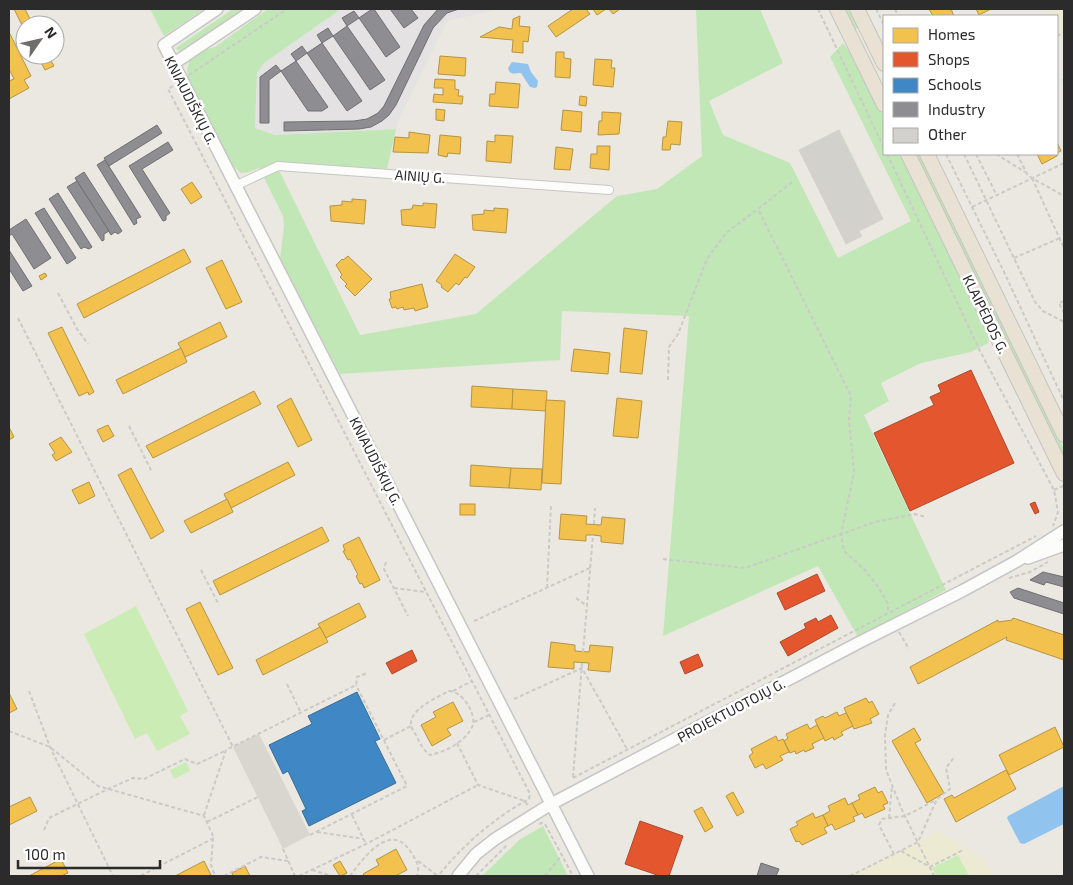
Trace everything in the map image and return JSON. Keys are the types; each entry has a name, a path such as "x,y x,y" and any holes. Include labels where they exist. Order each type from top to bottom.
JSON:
{"highway":[{"path":"837,9 883,103"},
{"path":"857,9 883,62"},
{"path":"854,41 869,34"},
{"name":"KLAIPĖDOS G.","path":"908,155 1064,474"},
{"name":"KLAIPĖDOS G.","path":"927,155 1064,435"}],"main road":[{"name":"KNIAUDIŠKIŲ G.","path":"217,9 164,45 588,876"},
{"path":"174,64 255,9"},
{"name":"PROJEKTUOTOJŲ G.","path":"458,876 476,854 495,839 551,804 860,642 962,591 1017,561 1064,531"},
{"name":"PROJEKTUOTOJŲ G.","path":"1017,561 1064,545"}],"street":[{"name":"AINIŲ G.","path":"235,186 278,166 609,190"}],"path":[{"path":"193,72 287,9"},
{"path":"818,9 883,146"},
{"path":"876,9 883,23"},
{"path":"168,89 530,794 529,799 472,840 438,876 416,860"},
{"path":"887,155 980,351 1054,490 1058,512 1052,528 1049,529"},
{"path":"946,155 1034,334 1064,401"},
{"path":"964,155 1039,307 1064,322"},
{"path":"976,155 996,195"},
{"path":"998,155 1064,196"},
{"path":"1018,155 1027,174"},
{"path":"972,207 1064,163"},
{"path":"1032,178 1064,246"},
{"path":"668,380 669,347 678,334 707,259 726,233 792,182"},
{"path":"758,209 851,396 849,420 854,472 841,535 844,551 865,570 878,588 888,604 888,613"},
{"path":"1014,258 1060,238"},
{"path":"58,293 77,329 88,344"},
{"path":"1064,300 1059,303 1064,313"},
{"path":"18,318 233,747"},
{"path":"129,426 152,472"},
{"path":"1054,490 1064,485"},
{"path":"547,588 551,505"},
{"path":"594,524 595,508"},
{"path":"663,559 744,568 883,521 915,514 926,517"},
{"path":"583,652 593,535"},
{"path":"582,663 573,778 1037,535"},
{"path":"1002,580 1030,572 1053,560"},
{"path":"386,562 384,569 408,616"},
{"path":"474,621 590,568"},
{"path":"201,570 218,605"},
{"path":"394,588 427,592"},
{"path":"576,598 587,606"},
{"path":"582,668 627,750"},
{"path":"514,699 582,668"},
{"path":"310,835 407,786 356,685 357,677 367,673"},
{"path":"472,681 427,702 414,716 411,726 423,748 430,755 457,743 468,733 474,722 489,714"},
{"path":"287,684 301,713"},
{"path":"44,830 49,818 108,789 134,778 144,779 185,758 197,764 356,685"},
{"path":"29,691 50,747 113,876"},
{"path":"438,691 440,696"},
{"path":"453,691 467,705 474,722"},
{"path":"895,702 888,715 885,735 886,770 905,816 934,876"},
{"path":"384,740 411,726"},
{"path":"9,731 50,747 98,786 204,816"},
{"path":"457,743 478,785 525,801"},
{"path":"215,876 211,866 214,838 204,816 226,750"},
{"path":"894,854 879,826 882,819 905,816 937,799 950,789 946,768 955,756"},
{"path":"889,818 892,784"},
{"path":"299,876 366,844 478,785"},
{"path":"207,822 258,797"},
{"path":"850,876 918,842 937,799"},
{"path":"352,815 366,844"},
{"path":"539,825 545,824 573,876"},
{"path":"317,832 364,838"},
{"path":"380,836 383,842"},
{"path":"140,876 213,838"},
{"path":"350,876 366,854 383,842 396,840 402,841 407,845 416,860 418,871 416,876"},
{"path":"476,876 509,843"},
{"path":"283,849 296,876"},
{"path":"930,867 963,850"},
{"path":"901,851 930,867"},
{"path":"545,876 562,855"},
{"path":"224,876 261,857 288,861"},
{"path":"312,870 332,876"}],"shaded area":[{"path":"341,9 499,9 447,21 399,119 396,129 275,135 255,128 257,73 264,63"},
{"path":"1047,9 1064,9 1064,43 1058,30 1058,15 1050,15"},
{"path":"259,734 310,835 283,849 233,747"},
{"path":"938,831 985,860 993,876 848,876"}],"green space":[{"path":"150,9 204,9 164,36"},
{"path":"233,9 245,9 181,52 176,49 177,47"},
{"path":"268,9 341,9 264,63 257,73 255,128 275,135 396,129 387,169 275,162 360,335 476,314 617,196 657,189 702,156 696,9 760,9 783,63 709,101 723,135 790,163 838,258 911,221 830,57 843,43 858,63 883,115 883,155 902,155 991,336 988,343 971,352 921,363 881,383 889,401 864,415 946,590 858,637 818,566 663,636 689,316 562,311 560,360 340,374 280,259 284,226 283,216 259,168 241,173 233,166 188,79 187,70 190,58 197,52 215,47"},
{"path":"843,9 852,9 859,28 853,29"},
{"path":"913,155 920,155 934,178 1064,449 1064,464"},
{"path":"136,606 188,711 180,716 190,734 157,751 147,733 135,739 84,634"},
{"path":"186,762 190,771 174,779 170,770"},
{"path":"543,826 568,876 482,876 519,840"},
{"path":"958,855 969,876 936,876 932,868"}],"water":[{"path":"512,62 528,64 538,81 537,87 530,87 521,73 513,74 510,72 508,68"},
{"path":"1064,786 1064,824 1024,844 1020,843 1007,818 1008,816"}],"building: Homes":[{"path":"14,9 25,9 28,15 17,15"},
{"path":"573,9 586,9 590,14 556,37 548,26"},
{"path":"593,9 606,9 597,15"},
{"path":"609,9 620,9 613,14"},
{"path":"929,9 951,9 954,15 932,15"},
{"path":"976,9 991,9 979,15"},
{"path":"520,16 519,26 530,27 528,42 523,41 523,53 512,52 513,40 480,37 499,27 512,29 513,19"},
{"path":"9,32 15,44 15,65 26,65 31,76 24,80 29,88 9,99 9,81 14,79 9,69"},
{"path":"556,52 564,52 564,58 571,59 570,78 555,77"},
{"path":"440,56 466,58 465,76 438,74"},
{"path":"595,59 612,60 611,68 615,68 613,87 593,85"},
{"path":"42,65 54,66 45,70"},
{"path":"435,79 455,80 455,89 459,90 458,96 463,96 462,104 433,102 434,94 443,95 443,88 434,88"},
{"path":"496,82 520,84 518,108 489,106 490,94 495,94"},
{"path":"580,96 587,97 586,106 579,105"},
{"path":"436,109 445,110 444,121 436,120"},
{"path":"563,110 582,112 581,132 561,130"},
{"path":"602,112 621,113 619,134 598,135 599,121 602,121"},
{"path":"668,121 682,122 680,145 671,144 670,150 662,150 663,137 666,137"},
{"path":"409,132 430,135 428,153 393,152 395,137 409,138"},
{"path":"440,135 461,137 460,154 448,153 447,157 438,155"},
{"path":"495,135 513,136 511,163 486,161 487,141 495,142"},
{"path":"597,146 610,146 609,170 590,168 591,154 597,154"},
{"path":"556,147 573,149 570,170 554,169"},
{"path":"1038,155 1056,155 1057,156 1042,164"},
{"path":"192,182 202,197 191,204 181,189"},
{"path":"352,199 366,200 364,224 331,221 330,206 342,205 342,201 352,202"},
{"path":"423,203 437,204 435,228 402,225 401,210 412,209 413,205 423,206"},
{"path":"494,208 508,209 506,233 473,230 472,215 484,214 484,210 494,211"},
{"path":"184,249 191,262 84,318 77,304"},
{"path":"455,254 475,267 467,278 465,277 459,285 456,283 448,292 436,281"},
{"path":"348,256 372,279 355,296 345,286 347,284 340,277 342,275 336,265"},
{"path":"222,260 242,302 226,309 206,268"},
{"path":"45,273 47,276 41,280 39,276"},
{"path":"422,284 428,307 415,311 414,308 404,310 403,307 392,308 389,299 391,299 390,292"},
{"path":"220,322 227,337 185,357 178,343"},
{"path":"62,327 94,392 89,395 88,392 79,396 48,333"},
{"path":"624,328 647,331 642,374 620,372"},
{"path":"181,348 187,362 123,394 116,380"},
{"path":"574,349 610,353 608,374 571,371"},
{"path":"472,386 513,389 512,409 471,407"},
{"path":"513,389 547,391 546,411 512,409"},
{"path":"254,391 261,404 153,458 146,446"},
{"path":"291,398 312,440 298,447 277,406"},
{"path":"617,398 642,401 638,438 613,436"},
{"path":"546,400 565,401 561,484 542,483"},
{"path":"108,425 114,436 103,442 97,430"},
{"path":"9,427 14,437 9,440"},
{"path":"61,437 72,452 56,461 52,455 55,453 49,444"},
{"path":"288,462 295,475 231,508 224,494"},
{"path":"471,465 511,468 509,488 470,486"},
{"path":"131,468 164,531 151,539 118,475"},
{"path":"511,468 542,469 541,490 509,488"},
{"path":"89,482 95,496 79,504 72,490"},
{"path":"227,499 233,512 191,533 184,521"},
{"path":"460,504 475,504 475,515 460,515"},
{"path":"561,514 587,516 586,524 601,525 602,517 625,519 623,544 601,542 601,536 593,535 586,535 586,541 559,539"},
{"path":"322,527 329,541 220,595 213,581"},
{"path":"359,537 380,580 364,588 356,576 358,575 350,559 348,560 343,551 345,551 343,545"},
{"path":"200,602 233,668 218,675 186,609"},
{"path":"359,603 366,617 326,638 318,624"},
{"path":"1013,618 1064,635 1064,660 1006,640 1007,637 918,684 910,667 998,620 998,622 1012,620"},
{"path":"320,627 328,642 263,675 256,660"},
{"path":"551,642 575,645 575,651 589,652 590,645 613,647 610,672 588,670 589,663 574,662 574,669 548,667"},
{"path":"9,693 17,709 9,713"},
{"path":"866,698 869,703 872,701 879,714 870,719 872,723 854,729 844,708"},
{"path":"453,702 463,721 447,729 451,735 432,746 421,725 436,717 433,712"},
{"path":"837,712 839,716 846,713 853,726 841,732 843,735 834,740 833,737 825,741 815,720 823,716 825,718"},
{"path":"807,724 810,729 817,725 824,738 812,744 814,748 805,752 804,750 796,754 795,751 790,753 784,741 788,738 786,734"},
{"path":"1055,727 1064,747 1009,775 999,755"},
{"path":"914,728 921,740 915,743 944,793 927,803 892,741"},
{"path":"776,736 778,741 783,739 789,752 780,756 783,760 766,769 763,764 755,768 749,756 753,753 751,749"},
{"path":"1006,770 1016,789 956,822 944,799 952,795 954,798"},
{"path":"875,787 878,793 882,791 888,803 883,805 885,809 865,818 862,813 858,815 852,803 860,799 858,795"},
{"path":"733,792 744,812 737,816 726,796"},
{"path":"30,797 37,811 9,825 9,807"},
{"path":"845,798 848,805 852,803 858,815 853,817 855,821 835,830 832,824 828,826 823,815 830,811 828,806"},
{"path":"702,807 713,827 705,832 694,811"},
{"path":"813,813 815,818 823,815 828,826 824,828 827,833 802,845 799,841 796,842 790,829 798,825 796,822"},
{"path":"396,849 407,870 395,876 365,876 363,874 379,865 376,860"},
{"path":"61,859 68,873 61,876 29,876"},
{"path":"204,861 211,875 175,876"},
{"path":"340,861 347,873 341,876 333,865"},
{"path":"245,866 250,876 233,876 232,873"}],"building: Shops":[{"path":"971,370 1014,463 910,511 874,433 934,405 930,397 941,392 938,385"},
{"path":"1035,502 1039,512 1035,514 1030,504"},
{"path":"817,574 825,591 785,610 777,593"},
{"path":"831,615 838,628 788,656 780,642 806,628 804,624 816,618 818,622"},
{"path":"412,650 417,661 392,674 386,663"},
{"path":"698,654 703,666 685,674 680,662"},
{"path":"640,821 683,836 669,876 660,876 625,864"}],"building: Schools":[{"path":"357,692 380,739 375,741 396,783 309,826 302,811 306,809 288,771 283,774 269,745 312,724 308,716"}],"building: Industry":[{"path":"374,9 400,47 386,57 359,18"},
{"path":"390,9 411,9 418,18 404,28"},
{"path":"438,9 459,9 447,13 433,28 396,105 382,121 371,127 359,129 284,131 284,122 354,121 367,119 378,113 384,106 424,25"},
{"path":"354,11 359,18 347,26 342,18"},
{"path":"347,26 385,80 370,90 333,36"},
{"path":"328,28 333,36 322,43 317,35"},
{"path":"322,43 362,101 347,111 307,53"},
{"path":"302,46 307,53 296,61 291,54"},
{"path":"296,61 328,107 322,111 308,111 281,71"},
{"path":"276,65 281,71 269,80 269,123 260,123 260,77"},
{"path":"157,125 162,133 109,166 104,158"},
{"path":"168,142 173,150 142,169 170,213 166,216 166,220 163,221 129,166"},
{"path":"105,160 141,217 136,219 137,223 134,225 97,165"},
{"path":"84,172 122,231 118,234 115,232 111,235 75,178"},
{"path":"77,181 109,231 104,234 104,240 102,241 67,187"},
{"path":"58,193 92,247 89,249 84,247 81,249 49,199"},
{"path":"44,208 76,258 67,264 35,213"},
{"path":"26,219 51,258 34,269 12,234 9,236 9,230"},
{"path":"9,250 32,286 23,291 9,269"},
{"path":"1043,572 1064,577 1064,587 1046,582 1044,585 1030,580"},
{"path":"1018,588 1064,603 1064,614 1014,598 1010,592"},
{"path":"761,863 779,869 776,876 757,876"}],"building: Other":[{"path":"839,130 883,219 859,231 862,236 846,244 799,150"}]}
